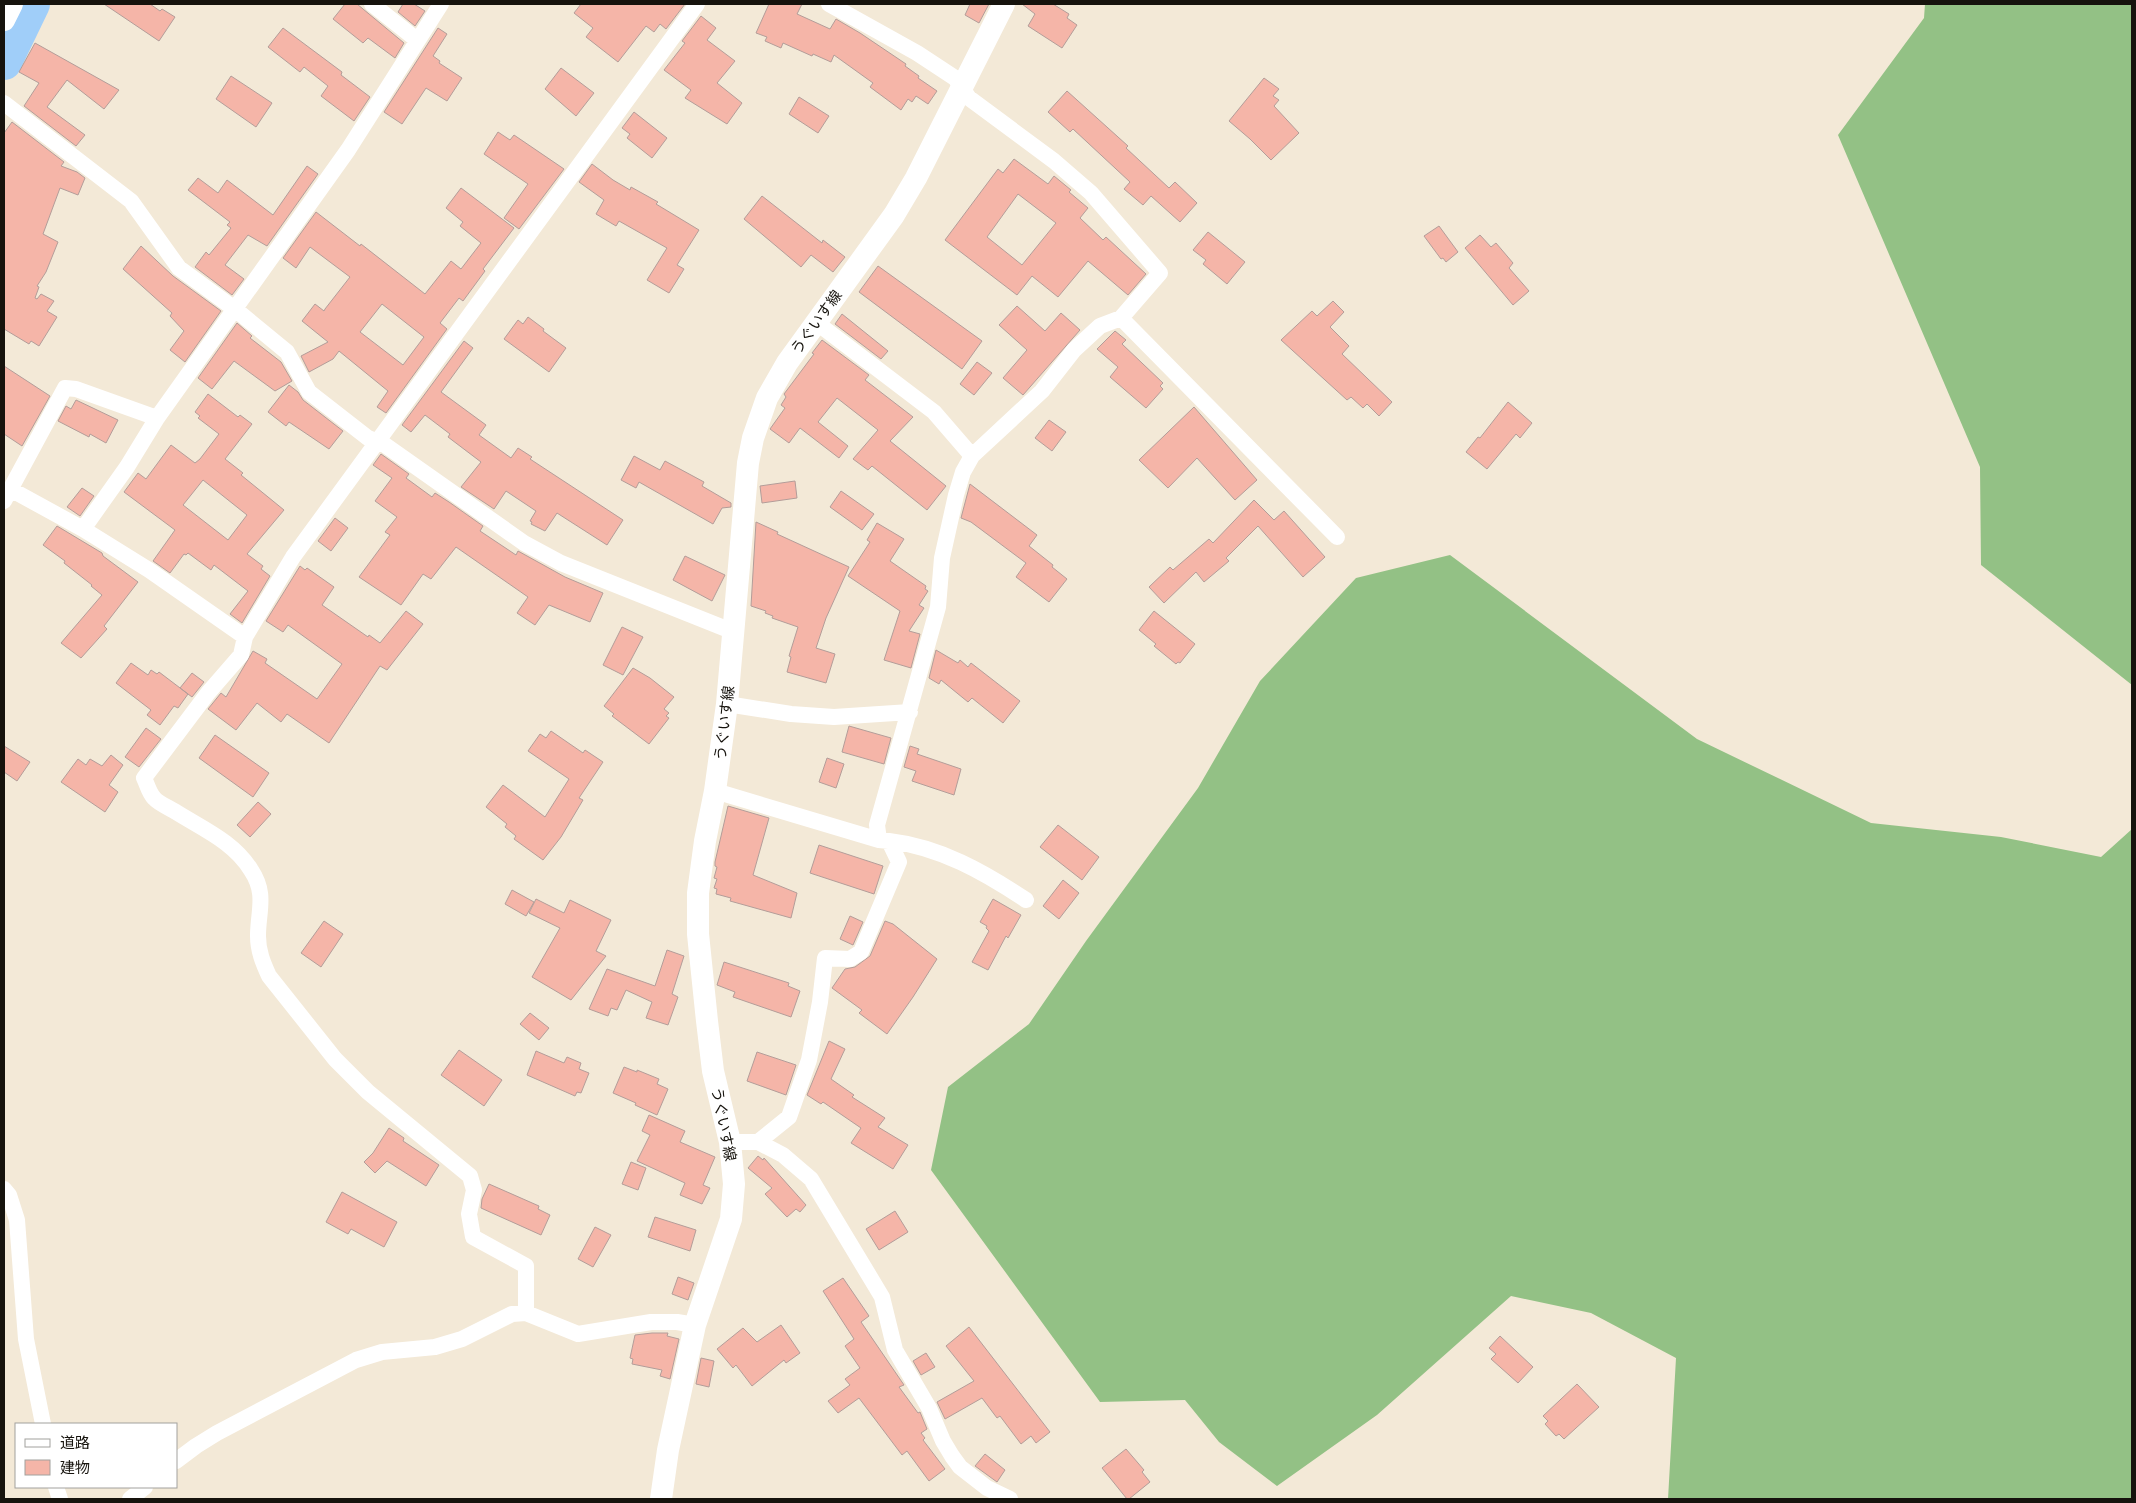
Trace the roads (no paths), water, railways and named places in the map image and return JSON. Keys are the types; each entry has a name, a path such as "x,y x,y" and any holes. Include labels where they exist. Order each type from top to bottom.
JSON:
{"street":[{"path":"4,20 12,4"},
{"path":"372,4 417,40"},
{"path":"84,529 127,467 157,418 236,310 348,150 441,4"},
{"path":"526,1313 526,1266 474,1237 469,1214 474,1190 470,1176 368,1092 335,1059 269,976 262,961 260,949 258,935 262,908 260,889 253,871 228,844 154,798 144,778 208,693 241,656 246,637 293,557 697,4"},
{"path":"758,1142 789,1117 809,1060 820,1002 825,958 850,959 861,952 899,862 884,840 877,825 938,607 942,558 963,472 972,456 1042,391 1074,350 1100,326 1121,318 1160,273 1091,193 1054,161 969,98 956,78 917,53 829,4"},
{"name":"うぐいす線","path":"660,1499 668,1450 696,1325 731,1219 734,1184 730,1142 713,1071 698,934 698,892 727,704 748,463 752,438 767,398 787,363 894,215 920,170 1004,4"},
{"path":"4,102 131,201 179,268 236,310 286,352 309,392 368,438 378,442 532,547 561,562 734,632"},
{"path":"1121,318 1337,537"},
{"path":"817,323 934,412 972,456"},
{"path":"157,418 76,389 65,388 7,495 84,529 149,570 246,637"},
{"path":"727,704 791,714 834,717 910,712"},
{"path":"715,791 884,840 912,843 944,854 1000,883 1026,900"},
{"path":"730,1142 758,1142 783,1155 811,1179 882,1297 896,1350 929,1408 943,1441 952,1456 960,1466 987,1488 1010,1499"},
{"path":"4,1189 9,1195 17,1220 26,1338 43,1423"},
{"path":"178,1460 217,1433 356,1360 389,1351 435,1347 462,1339 512,1314 526,1313 578,1334 651,1322 677,1322 696,1325"},
{"path":"130,1499 144,1488"}],"waterway":[{"path":"4,62 32,4"}]}
